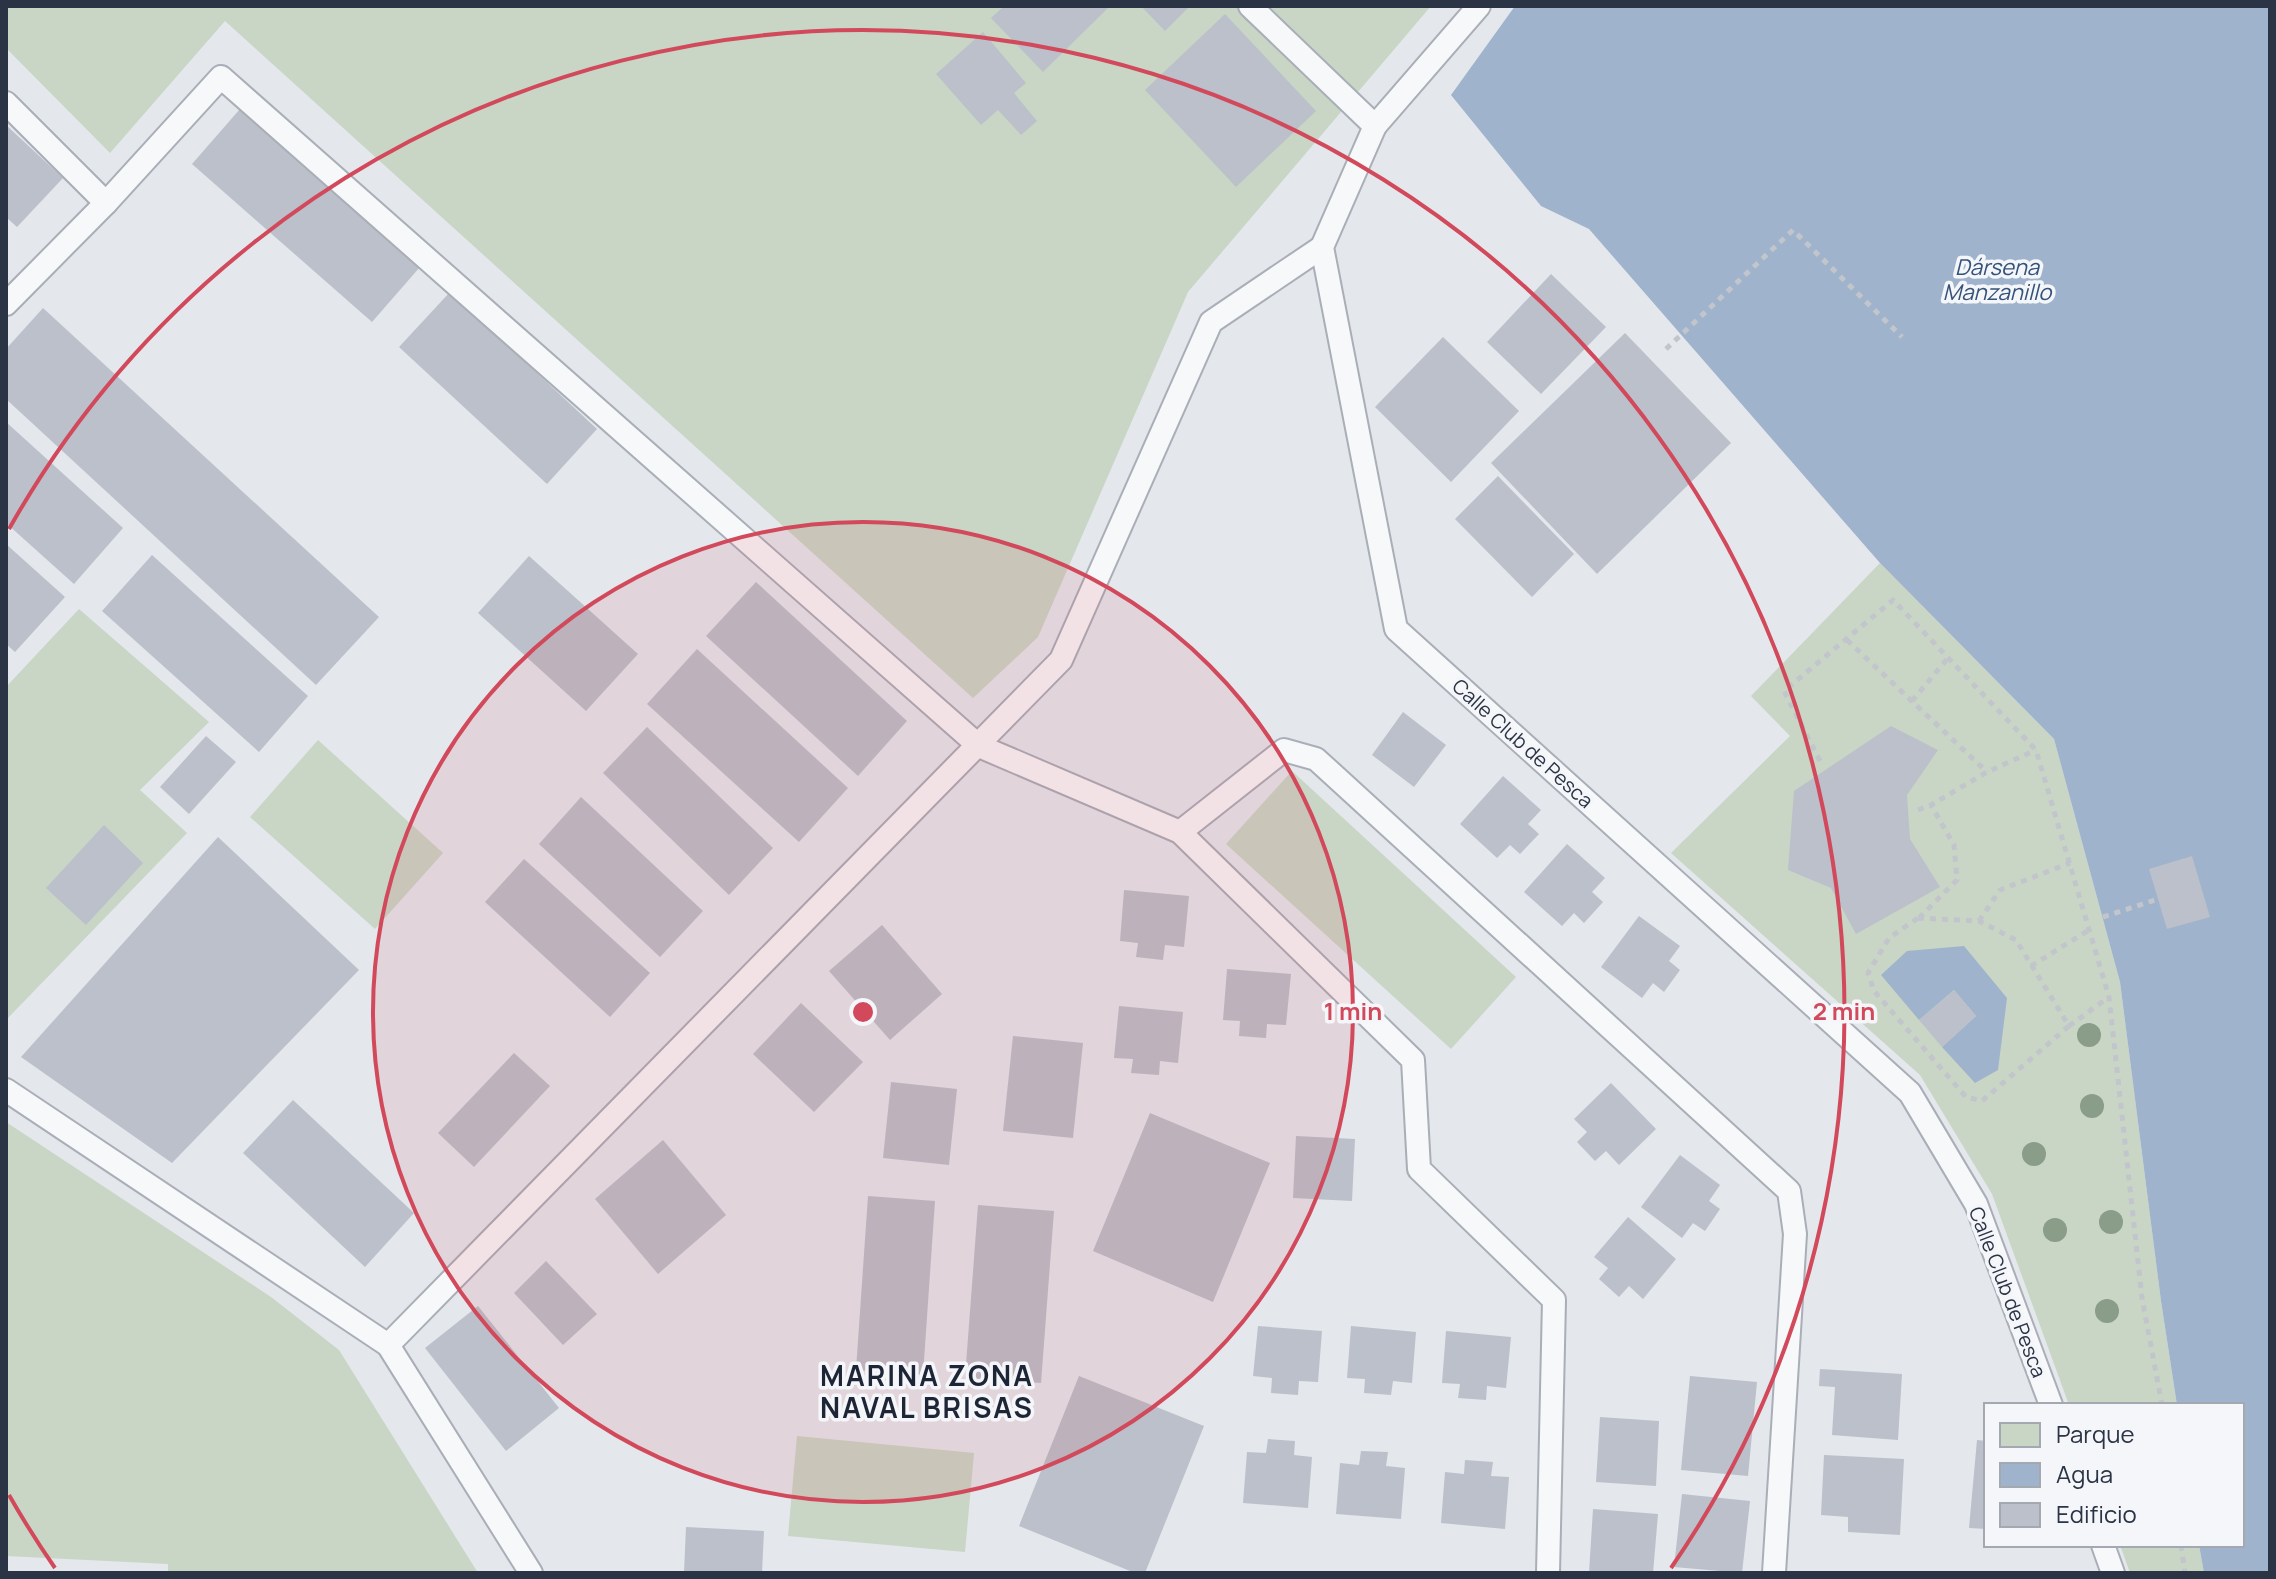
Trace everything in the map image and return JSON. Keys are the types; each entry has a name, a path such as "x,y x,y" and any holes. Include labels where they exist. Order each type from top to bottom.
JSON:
{"lane":[{"path":"1250,6 1375,126"},
{"path":"388,1345 1061,660 1211,322 1322,247 1375,126 1479,6"},
{"path":"6,304 106,203 221,77 979,746 1180,832 1413,1060 1419,1169 1554,1300 1548,1573"},
{"path":"6,103 106,203"},
{"name":"Calle Club de Pesca","path":"1322,247 1396,629 1910,1093 1976,1204 2050,1403"},
{"path":"1180,832 1284,750 1316,759 1789,1191 1795,1234 1774,1573"},
{"path":"6,1090 388,1345 531,1573"},
{"path":"2104,1547 2113,1573"}],"path":[{"path":"1666,349 1793,230 1902,337"},
{"path":"1820,761 1784,691 1893,600 2036,750 2109,997 2142,1298 2162,1403"},
{"path":"1847,640 1987,772"},
{"path":"1912,701 1948,658"},
{"path":"1918,810 1987,772 2036,750"},
{"path":"1931,805 1954,845 1957,880 1918,918 1889,938 1868,973 1874,991 1966,1097 1982,1101 2069,1026 2109,997"},
{"path":"1979,921 2000,890 2070,863"},
{"path":"2103,917 2158,899"},
{"path":"1918,918 1979,921 2016,940 2069,1026"},
{"path":"2031,966 2089,930"},
{"path":"2181,1547 2185,1573"}],"green space":[{"path":"6,6 1431,6 1188,292 1038,637 973,698 225,21 110,153 6,48"},
{"path":"1880,563 2054,739 2120,982 2177,1403 2068,1403 1992,1194 1920,1075 1671,853 1790,736 1751,696"},
{"path":"79,609 209,722 140,790 187,833 6,1020 6,687"},
{"path":"318,740 443,853 375,929 250,817"},
{"path":"1292,771 1516,977 1451,1049 1226,844"},
{"path":"6,1122 271,1297 339,1350 478,1573 168,1573 168,1564 6,1556"},
{"path":"797,1436 974,1453 965,1552 788,1536"},
{"path":"2121,1547 2199,1547 2204,1573 2130,1573"}],"water":[{"name":"Dársena Manzanillo","path":"1515,6 2270,6 2270,1573 2204,1573 2199,1547 2244,1547 2244,1403 2177,1403 2120,982 2054,739 1880,563 1589,229 1541,206 1451,95"},
{"path":"1964,946 2007,998 1998,1070 1975,1083 1942,1047 1976,1016 1954,990 1919,1020 1881,975 1907,951"}],"building":[{"path":"1004,6 1110,6 1043,72 991,18"},
{"path":"1141,6 1190,6 1165,31"},
{"path":"1225,14 1316,111 1236,187 1145,90"},
{"path":"983,32 1026,83 1014,93 1037,121 1021,135 998,110 981,125 936,74"},
{"path":"240,109 420,267 372,322 192,164"},
{"path":"6,125 63,178 17,227 6,217"},
{"path":"1551,274 1606,327 1541,394 1487,342"},
{"path":"450,292 597,429 547,484 399,347"},
{"path":"43,308 379,617 316,685 6,399 6,349"},
{"path":"1625,333 1731,443 1597,574 1491,463"},
{"path":"1443,337 1519,411 1451,482 1375,407"},
{"path":"6,422 123,528 74,584 6,523"},
{"path":"1498,476 1574,554 1532,597 1455,519"},
{"path":"6,544 65,597 15,652 6,644"},
{"path":"152,555 308,696 259,752 102,611"},
{"path":"529,556 638,654 586,711 478,613"},
{"path":"756,582 907,721 858,776 706,636"},
{"path":"697,649 848,788 799,842 647,704"},
{"path":"1403,712 1446,745 1414,787 1372,755"},
{"path":"1891,726 1938,750 1907,795 1910,839 1940,887 1856,934 1831,888 1788,870 1794,791"},
{"path":"647,727 773,848 729,895 603,773"},
{"path":"206,736 236,762 189,814 160,787"},
{"path":"1503,776 1541,810 1528,824 1539,834 1520,854 1510,845 1497,858 1460,824"},
{"path":"581,797 703,911 660,957 539,844"},
{"path":"104,825 143,863 86,925 46,888"},
{"path":"218,837 359,970 172,1163 21,1057"},
{"path":"1567,844 1605,878 1592,892 1603,902 1584,923 1574,913 1562,926 1524,892"},
{"path":"2192,856 2210,917 2167,929 2149,869"},
{"path":"524,859 650,973 610,1017 485,902"},
{"path":"1124,890 1189,896 1184,947 1165,945 1163,960 1136,957 1138,943 1120,941"},
{"path":"1639,916 1680,946 1669,961 1680,970 1664,992 1653,983 1642,998 1601,967"},
{"path":"882,925 942,994 890,1040 829,971"},
{"path":"1227,969 1291,974 1286,1025 1267,1024 1266,1038 1239,1036 1240,1021 1223,1020"},
{"path":"1954,990 1976,1016 1942,1047 1919,1020"},
{"path":"801,1003 863,1062 814,1112 753,1054"},
{"path":"1119,1006 1183,1012 1178,1063 1160,1061 1159,1075 1131,1073 1133,1059 1114,1058"},
{"path":"1013,1036 1083,1043 1073,1138 1003,1131"},
{"path":"514,1053 550,1086 474,1167 438,1133"},
{"path":"891,1082 957,1089 949,1165 883,1158"},
{"path":"1611,1083 1656,1129 1619,1165 1606,1151 1595,1161 1577,1142 1587,1132 1574,1119"},
{"path":"293,1100 414,1213 365,1267 243,1153"},
{"path":"1150,1113 1270,1163 1213,1302 1093,1251"},
{"path":"1296,1136 1355,1139 1352,1201 1293,1198"},
{"path":"663,1140 726,1215 658,1274 595,1199"},
{"path":"1680,1155 1720,1185 1709,1201 1720,1209 1705,1231 1693,1223 1682,1238 1641,1207"},
{"path":"868,1196 935,1201 923,1375 856,1370"},
{"path":"978,1205 1054,1211 1041,1383 965,1378"},
{"path":"1628,1217 1676,1259 1643,1299 1629,1286 1619,1297 1599,1279 1608,1268 1594,1257"},
{"path":"546,1261 597,1314 563,1345 514,1293"},
{"path":"478,1306 559,1408 506,1451 425,1348"},
{"path":"1258,1326 1322,1331 1318,1382 1299,1381 1298,1395 1271,1393 1272,1378 1253,1376"},
{"path":"1351,1326 1416,1332 1412,1383 1393,1381 1391,1395 1364,1393 1365,1379 1347,1378"},
{"path":"1446,1331 1511,1337 1506,1388 1487,1386 1486,1400 1458,1398 1460,1384 1442,1383"},
{"path":"1820,1369 1902,1374 1898,1440 1832,1435 1835,1387 1819,1386"},
{"path":"1079,1376 1204,1426 1145,1573 1135,1573 1019,1526"},
{"path":"1690,1376 1757,1382 1748,1476 1681,1470"},
{"path":"1600,1417 1659,1421 1656,1486 1596,1482"},
{"path":"1268,1439 1295,1441 1294,1455 1312,1457 1308,1508 1243,1503 1247,1452 1266,1453"},
{"path":"1977,1440 1984,1441 1984,1529 1969,1528"},
{"path":"1361,1451 1388,1452 1386,1466 1405,1468 1401,1519 1336,1514 1340,1463 1359,1465"},
{"path":"1824,1455 1904,1459 1900,1535 1848,1532 1848,1517 1821,1515"},
{"path":"1465,1460 1493,1462 1491,1476 1509,1477 1505,1529 1441,1523 1445,1472 1464,1474"},
{"path":"1682,1494 1750,1501 1742,1573 1674,1567"},
{"path":"1593,1509 1658,1514 1653,1573 1589,1573"},
{"path":"686,1527 764,1531 762,1573 684,1573"}],"district":[{"name":"MARINA ZONA NAVAL BRISAS","path":"927,1391"}]}
